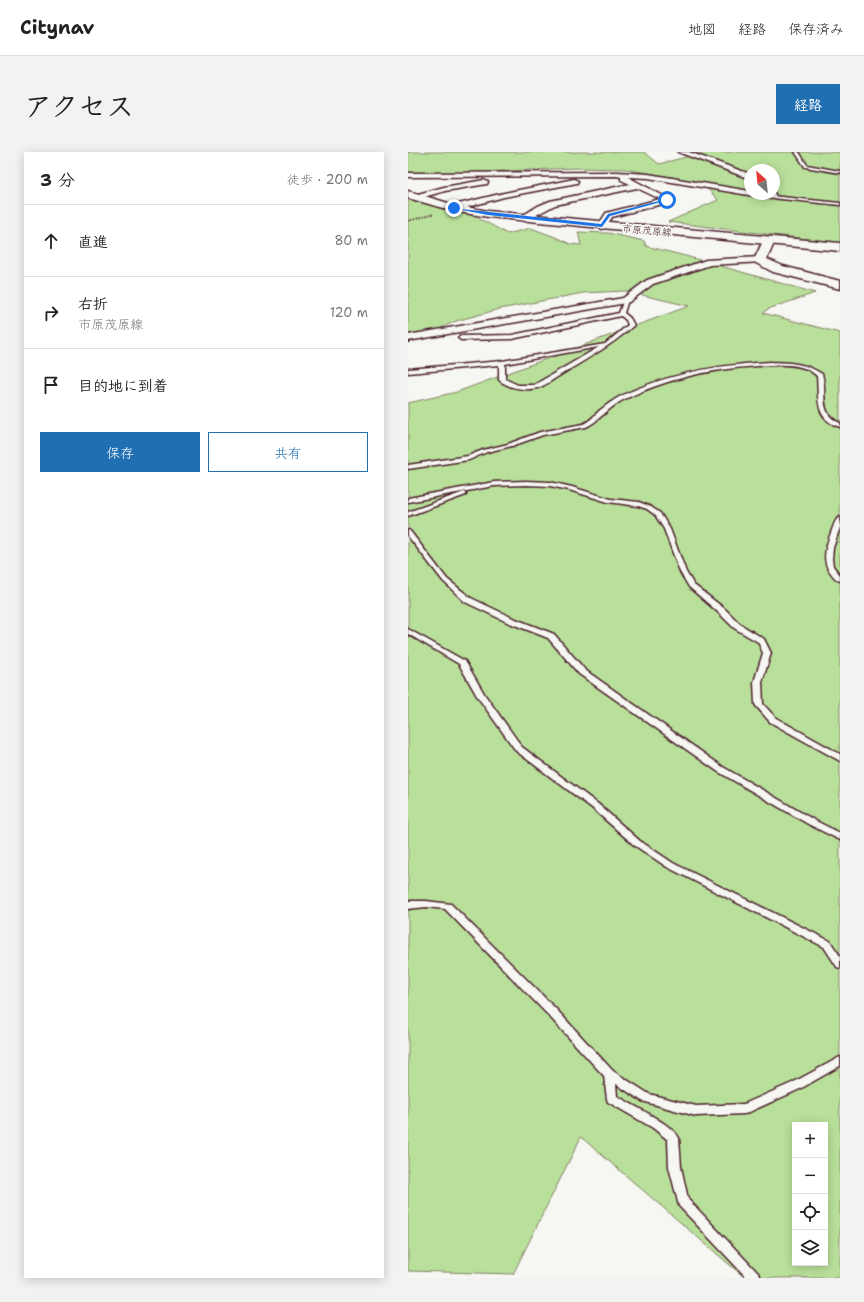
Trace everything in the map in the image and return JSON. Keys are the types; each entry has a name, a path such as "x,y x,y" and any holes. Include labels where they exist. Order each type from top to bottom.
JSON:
{"main road":[{"name":"市原茂原線","path":"413,196 454,208 524,218 840,247"},
{"path":"769,241 760,260 778,269 840,285"}],"street":[{"path":"682,152 744,175"},
{"path":"413,196 488,180 480,174"},
{"path":"454,208 504,195 582,178 576,174"},
{"path":"602,226 609,215 667,200 617,174"},
{"path":"408,175 617,174 648,176 744,192"},
{"path":"524,218 553,203 638,185"},
{"path":"408,338 626,300 650,282 709,262 760,260"}],"lane":[{"path":"797,152 806,166 840,172"},
{"path":"780,196 840,204"},
{"path":"502,363 502,380 507,384 523,388 537,386 606,344 631,325 621,313 626,300"},
{"path":"461,338 512,337 622,314"},
{"path":"408,371 502,363 606,344"},
{"path":"408,467 468,458 542,433 584,426 589,424 618,400 664,380 748,364 795,364 817,372 820,375 823,412 831,421 840,424"},
{"path":"408,500 494,484 526,483 550,484 570,488 610,501 639,504 649,508 658,514 667,529 683,572 691,586 722,611 737,626 761,641 768,653 758,682 759,704 774,720 840,758"},
{"path":"408,514 482,487"},
{"path":"840,519 829,551 828,563 833,572 840,579"},
{"path":"408,532 445,580 468,600 510,620 551,636 582,672 720,769 811,822 840,837"},
{"path":"408,631 462,663 481,696 519,749 595,806 637,843 670,864 827,944 840,964"},
{"path":"408,905 426,904 448,906 553,1013 609,1074 646,1098 696,1111 745,1110 796,1086 840,1061"},
{"path":"609,1074 612,1099 657,1125 673,1138 675,1167 683,1202 755,1278"}],"green space":[{"path":"408,152 644,152 659,164 705,152 840,152 840,243 668,222 718,200 704,185 672,177 624,169 577,168 408,175"},
{"path":"408,200 456,209 507,234 531,228 570,244 581,245 578,232 608,233 644,241 646,246 815,293 768,309 763,313 840,333 840,1278 745,1278 581,1137 513,1274 408,1271 408,403 457,392 689,306 625,291 583,293 500,309 456,321 408,343"}],"route":[{"path":"454,208 488,214 602,226 609,215 667,200"}]}
